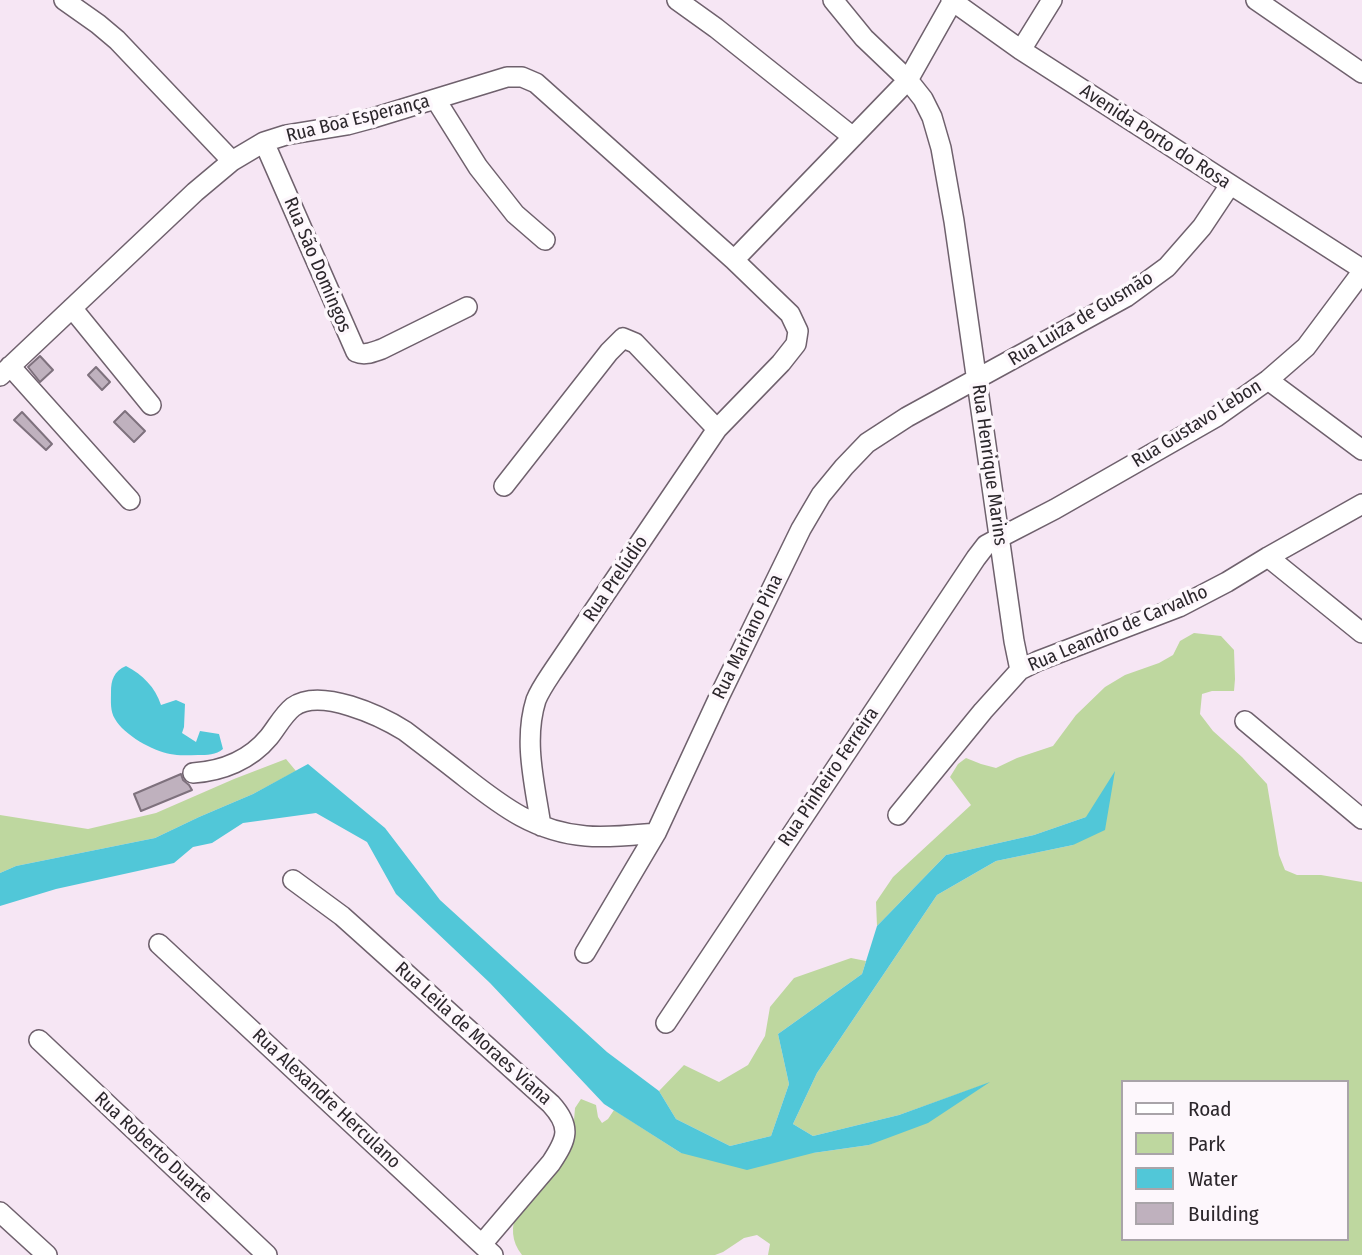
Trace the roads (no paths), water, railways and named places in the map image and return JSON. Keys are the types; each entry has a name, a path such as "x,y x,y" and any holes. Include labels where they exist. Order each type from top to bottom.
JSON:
{"street":[{"path":"64,0 117,40 232,161"},
{"path":"677,0 853,137"},
{"name":"Rua Henrique Marins","path":"833,0 864,38 908,80 923,99 932,117 941,148 1020,670"},
{"path":"1021,50 1052,0"},
{"path":"1256,0 1362,73"},
{"path":"734,260 908,80 952,1"},
{"name":"Avenida Porto do Rosa","path":"952,1 1021,50 1362,270"},
{"name":"Rua Boa Esperança","path":"5,371 195,192 232,161 264,142 286,135 360,121 522,76 554,98 790,314 798,331 796,344 781,363"},
{"path":"436,100 478,167 515,214 545,240"},
{"name":"Rua São Domingos","path":"264,142 356,352 369,354 382,349 467,307"},
{"name":"Rua Luiza de Gusmão","path":"977,380 1126,297 1167,267 1202,227 1230,185"},
{"name":"Rua Gustavo Lebon","path":"999,538 1216,417 1268,380 1306,347 1362,270"},
{"path":"72,308 151,405"},
{"path":"503,486 623,338 635,343 717,429"},
{"name":"Rua Prelúdio","path":"541,826 530,749 530,729 537,697 717,429 781,363"},
{"path":"5,371 130,500"},
{"name":"Rua Mariano Pina","path":"584,953 656,833 775,580 800,529 821,495 867,443 942,396 977,380"},
{"path":"1268,380 1362,450"},
{"name":"Rua Leandro de Carvalho","path":"1020,670 1038,660 1179,607 1362,504"},
{"name":"Rua Pinheiro Ferreira","path":"666,1023 976,558 986,545 999,538"},
{"path":"1268,557 1362,633"},
{"path":"898,815 1020,670"},
{"path":"193,774 212,772 243,759 267,739 292,708 310,700 324,701 352,707 388,721 516,815 541,826 584,836 656,833"},
{"path":"1245,721 1362,819"},
{"name":"Rua Leila de Moraes Viana","path":"293,880 342,916 560,1114 566,1131 560,1150 487,1250"},
{"name":"Rua Alexandre Herculano","path":"159,944 487,1250"},
{"name":"Rua Roberto Duarte","path":"39,1040 267,1255"},
{"path":"0,1212 47,1255"}],"water":[{"path":"126,666 148,682 161,705 176,700 185,704 182,733 196,742 200,731 219,734 223,749 208,755 170,754 148,746 125,731 113,716 111,692 114,676"},
{"path":"308,764 385,828 440,900 607,1052 659,1091 676,1119 730,1146 771,1136 789,1084 778,1034 862,974 877,926 946,855 1034,835 1086,817 1115,771 1105,830 1073,845 996,861 937,895 817,1073 793,1124 813,1136 899,1115 990,1082 928,1123 869,1145 813,1153 747,1170 681,1153 604,1104 490,983 396,894 367,842 316,813 243,823 212,843 193,847 174,863 56,889 0,906 0,873 16,866 155,838 253,794"}]}
